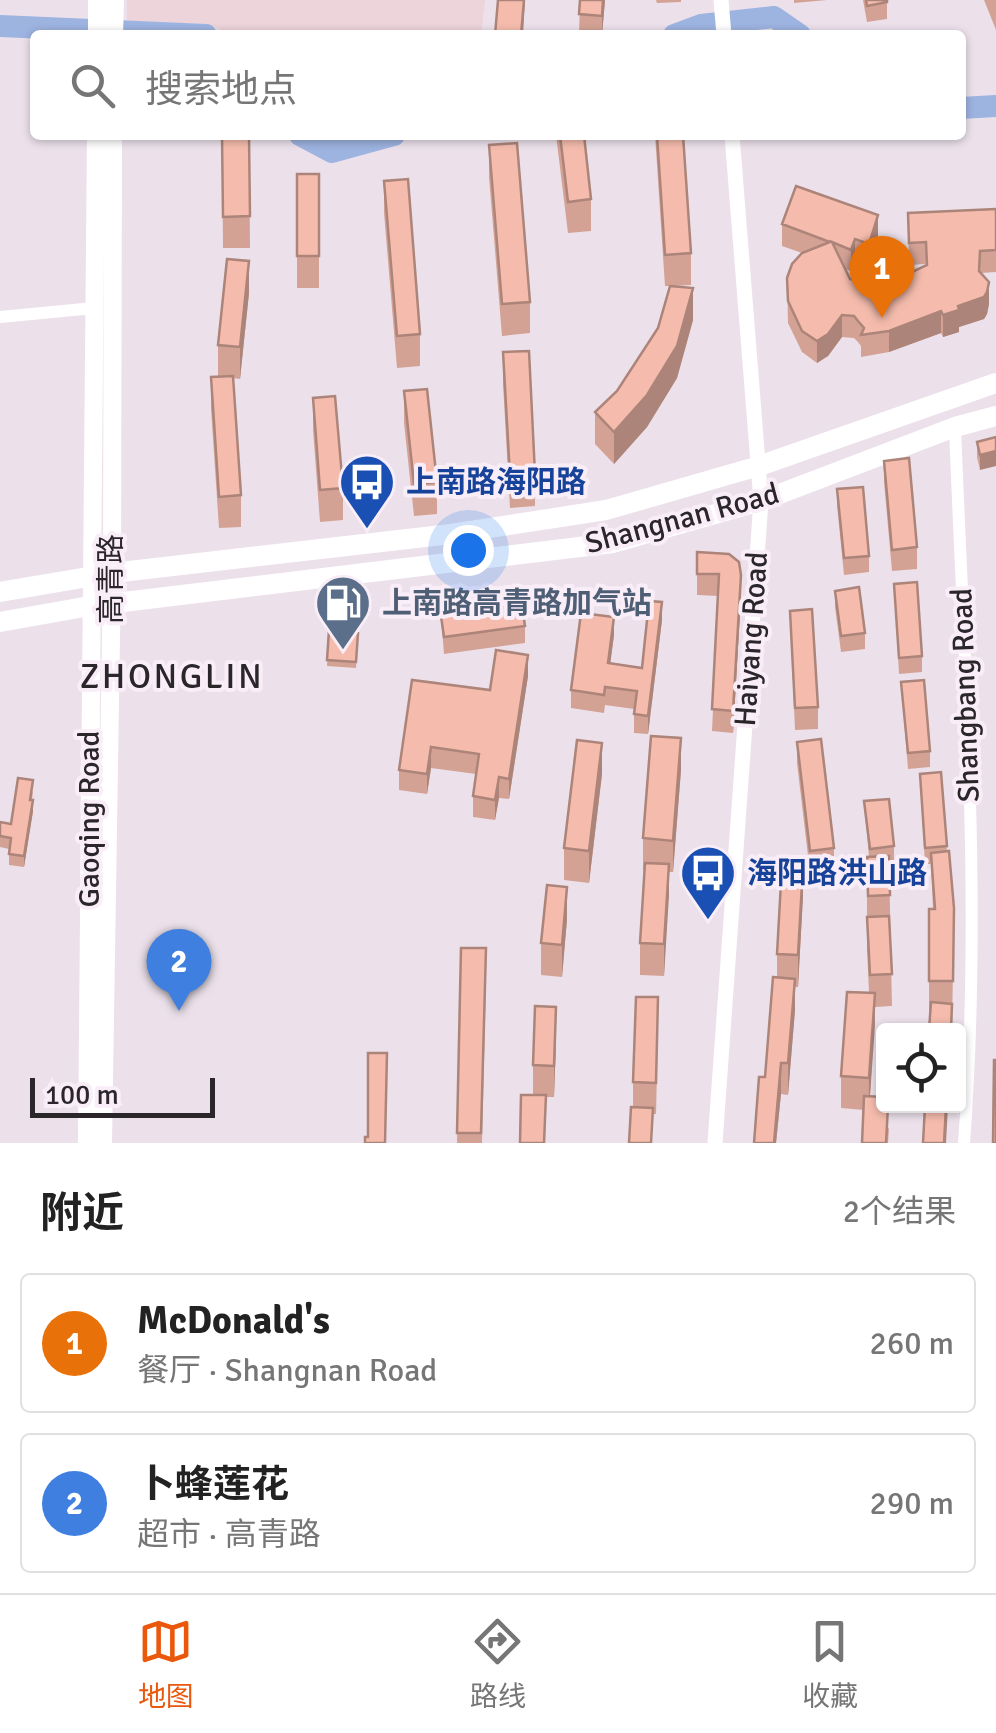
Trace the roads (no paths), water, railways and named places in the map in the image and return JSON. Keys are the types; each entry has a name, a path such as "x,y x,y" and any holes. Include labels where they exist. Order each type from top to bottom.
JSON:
{"main road":[{"path":"98,30 106,2"},
{"path":"106,2 113,30"},
{"name":"Gaoqing Road","path":"87,1143 96,140"},
{"name":"高青路","path":"103,1143 112,606 113,140"},
{"name":"Shangnan Road","path":"0,592 112,573 450,534 606,510 760,466 996,384"},
{"name":"Shangnan Road","path":"0,622 90,606 613,542 761,501 955,427 996,416"}],"street":[{"path":"721,1 724,30"},
{"name":"Haiyang Road","path":"715,1143 761,501 732,140"},
{"path":"0,317 94,308"},
{"name":"Shangbang Road","path":"955,427 972,884 973,1009 964,1143"}],"waterway":[{"path":"688,30 774,17 793,30"},
{"path":"0,26 92,30"},
{"path":"966,108 996,106"},
{"path":"309,140 332,152 376,140"}],"place":[{"name":"McDonald's","path":"882,318"},
{"name":"上南路海阳路","path":"367,531"},
{"name":"上南路高青路加气站","path":"343,652"},
{"name":"海阳路洪山路","path":"708,922"},
{"name":"卜蜂莲花","path":"179,1011"}],"district":[{"name":"ZHONGLIN","path":"172,676"}]}
